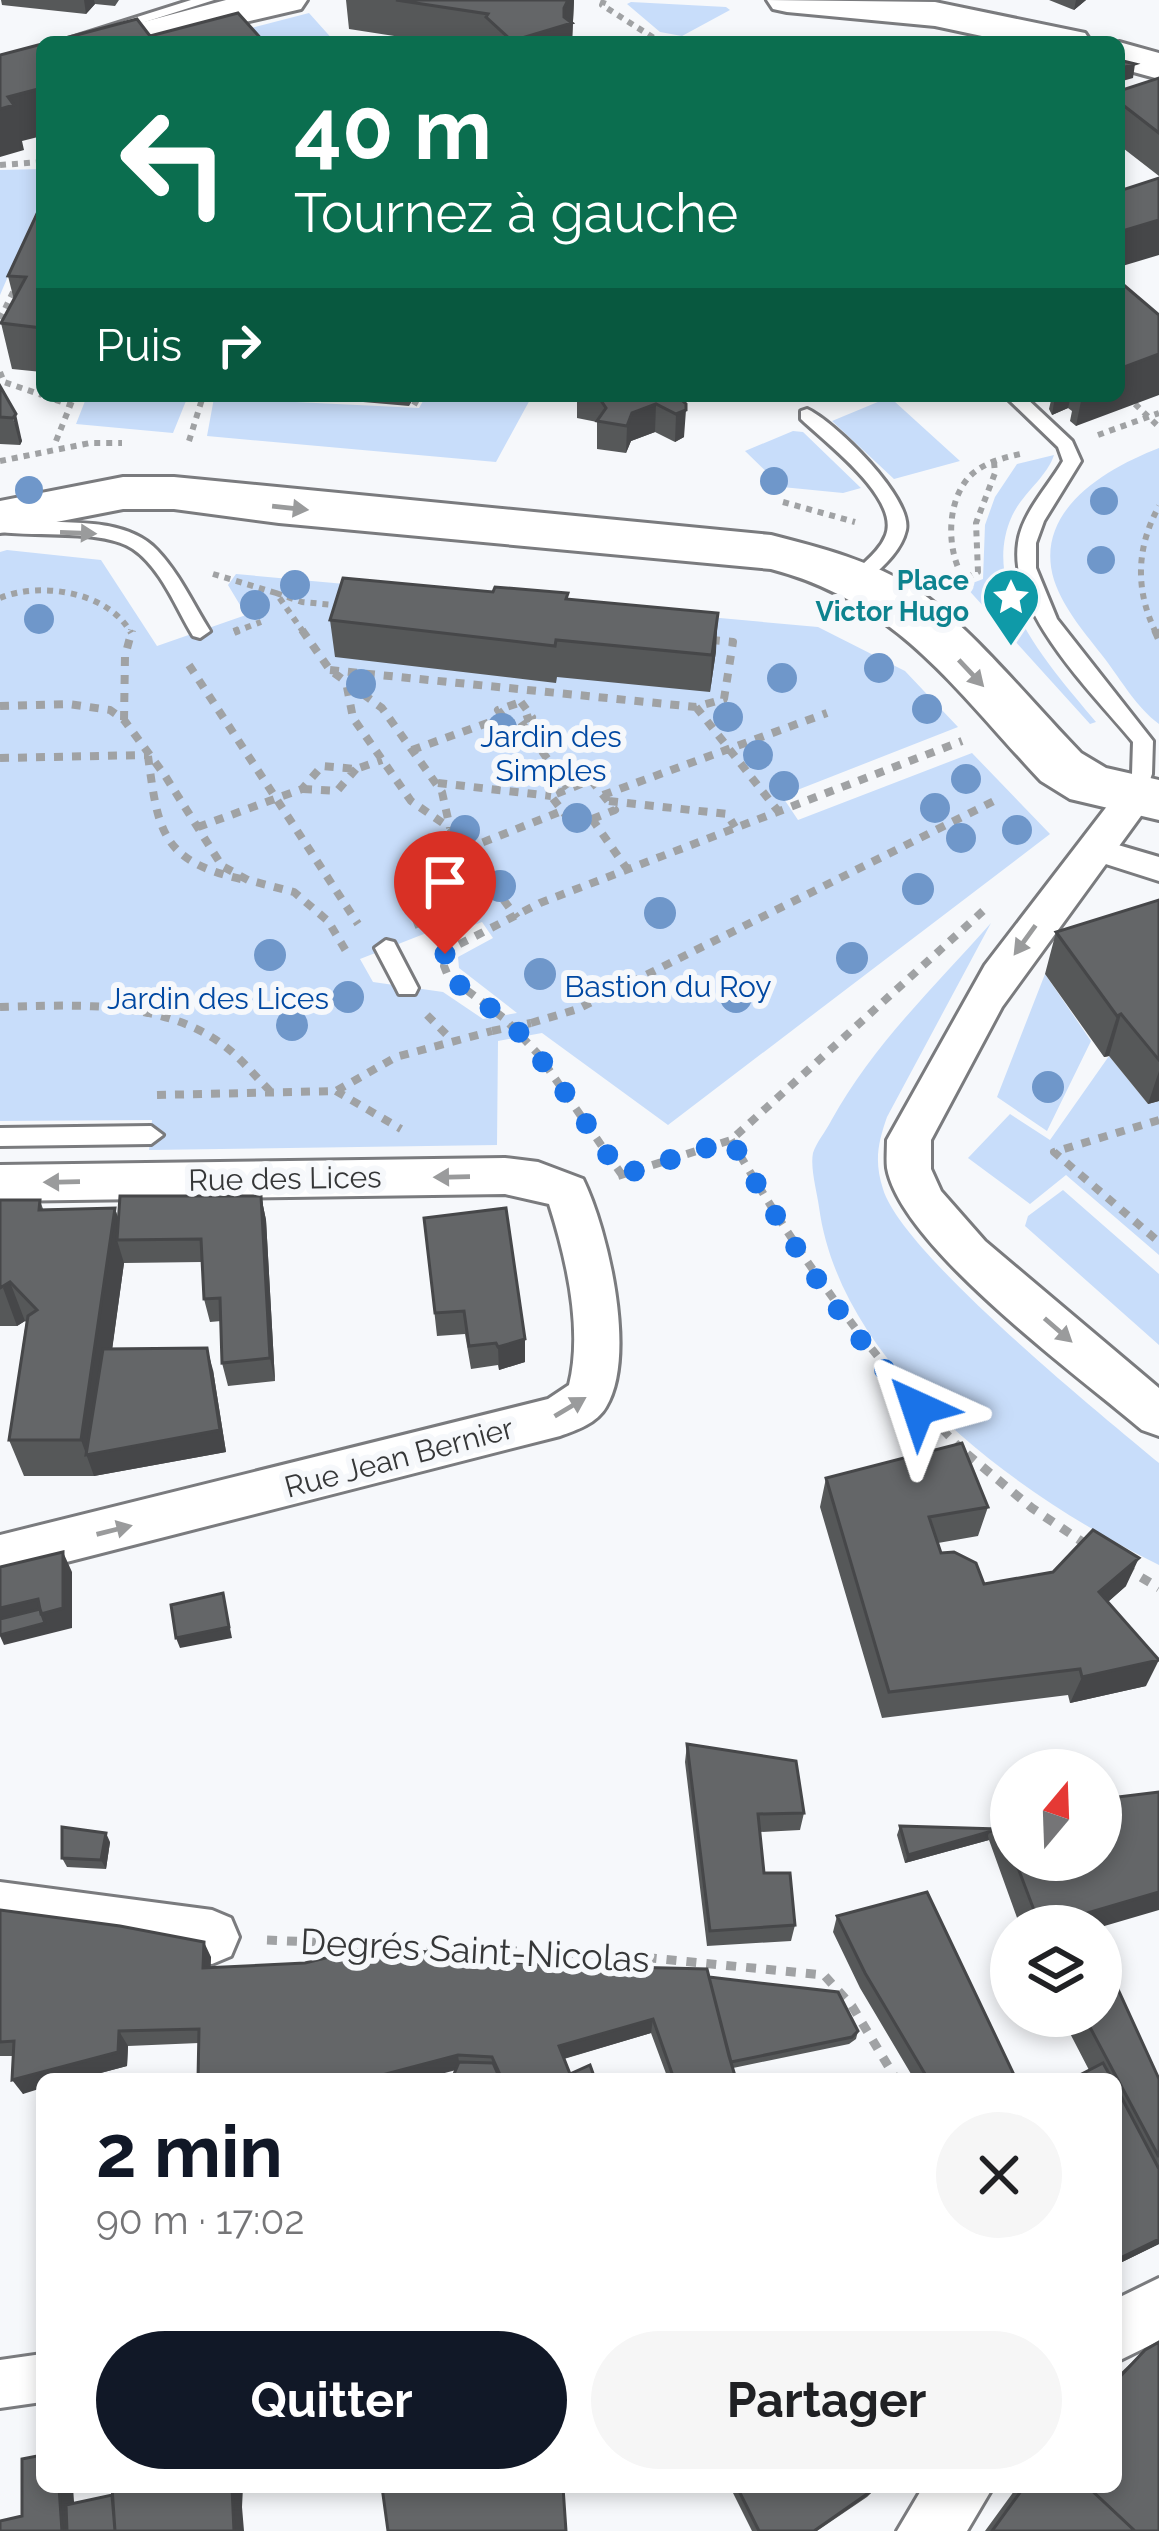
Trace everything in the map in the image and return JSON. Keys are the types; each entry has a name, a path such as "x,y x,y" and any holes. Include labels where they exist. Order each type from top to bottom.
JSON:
{"main road":[{"path":"135,36 287,0"},
{"path":"787,0 935,14 1041,36"},
{"path":"1125,53 1159,55"},
{"path":"1125,55 1159,66"},
{"path":"0,517 123,493 174,493 771,552 859,578 913,613 1061,767 1090,785 1147,799"}],"street":[{"path":"1147,799 1046,912 998,978 909,1140 908,1169 924,1202 969,1254 1159,1416"},
{"path":"1101,851 1159,869"},
{"name":"Rue des Lices","path":"0,1183 505,1176 538,1180 567,1192"},
{"name":"Rue Jean Bernier","path":"0,1557 560,1416 588,1398 598,1368 580,1223 567,1192"},
{"path":"0,1909 212,1937"},
{"path":"1122,2329 1159,2308"},
{"path":"0,2384 36,2379"},
{"path":"928,2531 957,2493"}],"lane":[{"path":"85,36 206,0"},
{"path":"1021,402 1058,437 1072,461 1037,514 1026,546 1029,578 1041,608 1063,640 1143,741 1147,799"},
{"path":"807,415 877,484 896,512 898,524 891,541 859,578"},
{"path":"0,526 37,533 114,536 138,543 200,631"},
{"path":"383,941 407,988"},
{"path":"0,1137 151,1135"}],"path":[{"path":"604,0 602,4 651,36"},
{"path":"0,165 36,162"},
{"path":"0,319 21,277"},
{"path":"0,372 4,382 36,393"},
{"path":"56,441 68,423 72,402"},
{"path":"189,441 201,402"},
{"path":"1135,404 1159,427"},
{"path":"1087,439 1159,413"},
{"path":"994,462 995,473 983,498 976,532 978,572 964,579 958,576 954,554 956,504 971,474 994,462 1031,452"},
{"path":"1159,506 1147,528 1139,586 1159,639"},
{"path":"965,531 976,532"},
{"path":"209,573 302,602 365,608"},
{"path":"0,598 16,589 62,591 116,612 132,630 125,656 124,720"},
{"path":"275,593 330,670 382,708 436,783 450,828 517,918"},
{"path":"220,637 261,622"},
{"path":"330,670 696,706 724,700 733,642 710,640"},
{"path":"180,651 276,798 383,941 458,907"},
{"path":"346,686 353,718 411,801 450,828"},
{"path":"521,702 524,690"},
{"path":"521,702 532,717 509,725 498,710 521,702"},
{"path":"0,706 68,704 110,710 124,720 222,866 248,880"},
{"path":"696,706 778,811"},
{"path":"606,798 826,713"},
{"path":"412,749 504,717"},
{"path":"520,721 569,788"},
{"path":"971,737 540,902 517,918 454,943 445,954 444,969 456,984 523,1036 622,1175 731,1140 987,907"},
{"path":"0,758 147,755"},
{"path":"147,755 154,821 176,857 204,873 293,892 328,921 351,960"},
{"path":"198,827 302,789 337,791 356,770 382,760"},
{"path":"302,789 322,766 356,770"},
{"path":"436,783 551,796 591,780 615,810 574,826 551,796"},
{"path":"606,798 727,814 735,827"},
{"path":"135,1095 336,1091 396,1057 578,1009 996,800"},
{"path":"466,850 562,811"},
{"path":"592,819 627,869"},
{"path":"0,1007 74,1005 150,1011 218,1040 271,1092"},
{"path":"420,1008 451,1039"},
{"path":"336,1091 410,1134"},
{"path":"1159,1120 1054,1152 1159,1242"},
{"path":"731,1140 790,1244 868,1353 1003,1490 1100,1553"},
{"path":"1120,1564 1159,1588"},
{"name":"Degrés Saint-Nicolas","path":"212,1937 630,1957 824,1975 852,2006 892,2073"}],"green space":[{"path":"627,4 730,10 682,36 660,32"},
{"path":"309,13 330,36 221,36"},
{"path":"36,169 36,214 0,295 0,170"},
{"path":"85,402 186,402 173,433 76,424"},
{"path":"213,402 419,408 422,402 529,402 496,462 207,436"},
{"path":"878,402 895,402 960,461 894,479 832,421"},
{"path":"793,431 803,432 861,488 843,493 782,487 745,451"},
{"path":"1159,448 1159,724 1136,702 1070,612 1054,580 1050,555 1054,533 1078,496 1117,468"},
{"path":"1054,455 1012,516 1004,544 1004,572 1024,626 1096,722 1090,724 965,586 983,579 985,525 995,497 1017,464"},
{"path":"0,552 101,560 157,646 246,615 228,585 236,574 818,627 905,671 958,727 782,796 798,820 972,753 1050,834 668,1125 542,1033 498,1041 497,1145 149,1150 152,1120 0,1121","holes":["482,922 493,938 458,957 459,968 517,1013 483,1019 443,992 373,982 360,959 452,923 458,931"]},
{"path":"991,923 887,1117 878,1152 880,1179 898,1217 963,1291 1159,1463 1159,1565 1052,1504 946,1422 900,1374 862,1322 834,1266 814,1180 814,1149 885,1042"},
{"path":"1045,974 1091,1041 1047,1131 997,1097"},
{"path":"1109,1056 1148,1104 1159,1101 1159,1255 1066,1175 1030,1204 968,1158 1010,1114 1050,1140"},
{"path":"1063,1190 1159,1274 1159,1345 1025,1226 1028,1216"}],"building":[{"path":"396,0 568,0 564,17 572,23 529,36 507,36 488,14"},
{"path":"238,13 259,36 150,36"},
{"path":"137,19 150,36 73,36"},
{"path":"36,46 36,90 8,97 14,105 0,109 0,55"},
{"path":"1159,78 1159,133 1125,107 1125,89"},
{"path":"1159,178 1159,220 1125,230 1125,189"},
{"path":"36,216 36,327 1,323 26,277 8,276"},
{"path":"1125,286 1159,315 1159,354 1125,367"},
{"path":"0,386 16,414 13,418 0,417"},
{"path":"602,402 686,404 686,410 676,414 656,404 632,413 627,426 597,421 606,408"},
{"path":"343,578 493,592 495,587 568,593 566,599 718,613 712,655 556,640 555,646 330,620"},
{"path":"1159,900 1159,1060 1121,1014 1117,1016 1056,932"},
{"path":"120,1196 261,1196 270,1358 222,1363 220,1298 204,1299 201,1239 117,1240"},
{"path":"0,1200 40,1200 39,1210 115,1208 81,1440 9,1440 28,1316 37,1310 10,1282 0,1288"},
{"path":"506,1208 525,1339 498,1347 496,1343 469,1346 464,1311 435,1313 424,1218"},
{"path":"207,1348 220,1430 86,1455 103,1349"},
{"path":"962,1443 988,1507 929,1517 941,1553 954,1552 976,1563 984,1584 1053,1572 1093,1530 1139,1558 1099,1592 1159,1660 1082,1677 1080,1669 889,1692 826,1478"},
{"path":"63,1552 63,1608 41,1614 38,1599 0,1608 0,1567"},
{"path":"223,1593 229,1627 176,1638 171,1605"},
{"path":"40,1609 45,1623 0,1635 0,1619"},
{"path":"687,1744 796,1761 804,1813 758,1814 764,1873 790,1873 795,1925 710,1931"},
{"path":"1159,1792 1159,1892 1115,1905 1032,1905 1023,1881 1122,1881 1122,1796"},
{"path":"900,1826 990,1829 990,1832 908,1855"},
{"path":"62,1827 106,1833 101,1860 62,1858"},
{"path":"927,1892 990,2024 990,2037 996,2037 1013,2073 924,2073 837,1916"},
{"path":"0,1910 204,1942 203,1968 305,1963 375,1946 544,1965 707,1969 734,2073 672,2073 653,2019 559,2046 570,2073 499,2073 492,2057 458,2055 390,2073 198,2073 199,2029 119,2031 118,2052 12,2080 14,2041 0,2042"},
{"path":"709,1977 838,1992 858,2031 852,2037 731,2062"},
{"path":"1122,1998 1159,2079 1159,2157 1122,2087 1122,2073 1114,2073 1095,2037 1122,2037"},
{"path":"459,2062 493,2063 497,2073 454,2073"},
{"path":"1103,2063 1109,2073 1084,2073"},
{"path":"1122,2098 1159,2169 1159,2239 1122,2257"},
{"path":"1159,2342 1159,2531 1135,2531 1094,2493 1122,2493 1122,2375"},
{"path":"36,2456 36,2493 59,2493 62,2531 0,2531 0,2521 22,2516 22,2459"},
{"path":"112,2493 232,2493 234,2531 115,2531"},
{"path":"383,2493 563,2493 566,2531 388,2531"},
{"path":"740,2493 868,2493 814,2531 759,2531"},
{"path":"1020,2493 1094,2493 1135,2531 992,2531"},
{"path":"112,2495 115,2531 67,2531 66,2505"}],"place":[{"name":"Place Victor Hugo","path":"1011,648"}],"route":[{"path":"445,954 444,969 456,984 523,1036 622,1175 731,1140 790,1244 868,1353 918,1408"}],"park label":[{"name":"Jardin des Simples","path":"551,754"},
{"name":"Bastion du Roy","path":"668,987"},
{"name":"Jardin des Lices","path":"218,999"}]}
